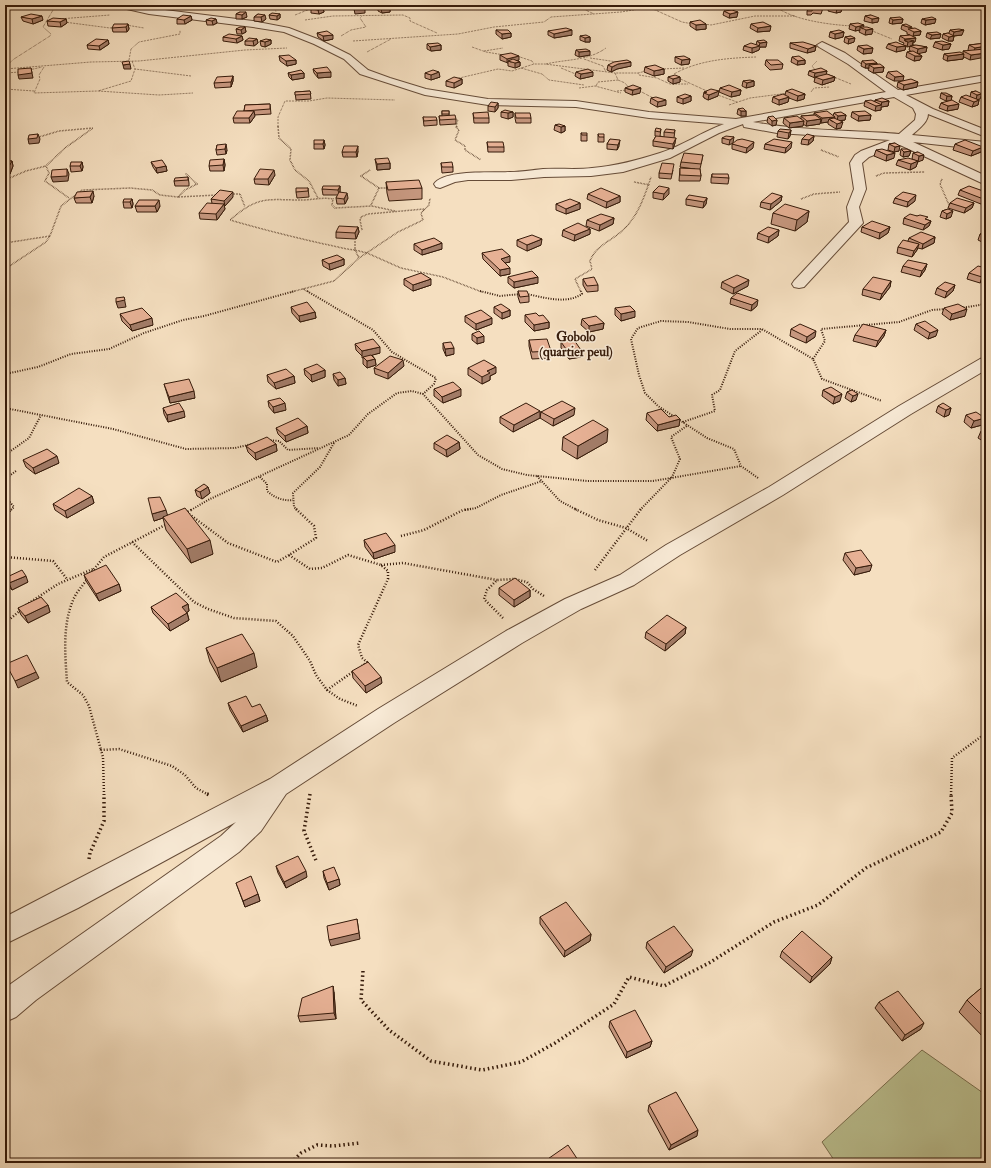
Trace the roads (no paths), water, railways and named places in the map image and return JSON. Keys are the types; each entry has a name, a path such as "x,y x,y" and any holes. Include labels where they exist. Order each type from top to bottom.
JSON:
{"street":[{"path":"121,5 149,11 286,30 312,40 347,57 368,74 418,90 451,96 509,103 584,105 649,115 738,123 777,130 808,131 986,146"},
{"path":"822,45 848,58 897,94 917,105 986,134"},
{"path":"440,184 452,179 468,176 511,176 544,173 596,172 623,168 666,155 715,131 738,123 986,78"},
{"path":"799,284 856,222 853,207 860,186 856,163 859,158 864,154 901,139 922,118 922,114 917,105"},
{"path":"901,139 986,181"},
{"path":"5,931 279,786 386,716 514,637 573,604 627,580 673,550 776,491 905,410 975,370 986,362"},
{"path":"5,1007 26,990 230,844 252,823 279,786"}],"district":[{"name":"Gobolo (quartier peul)","path":"576,344"}]}
